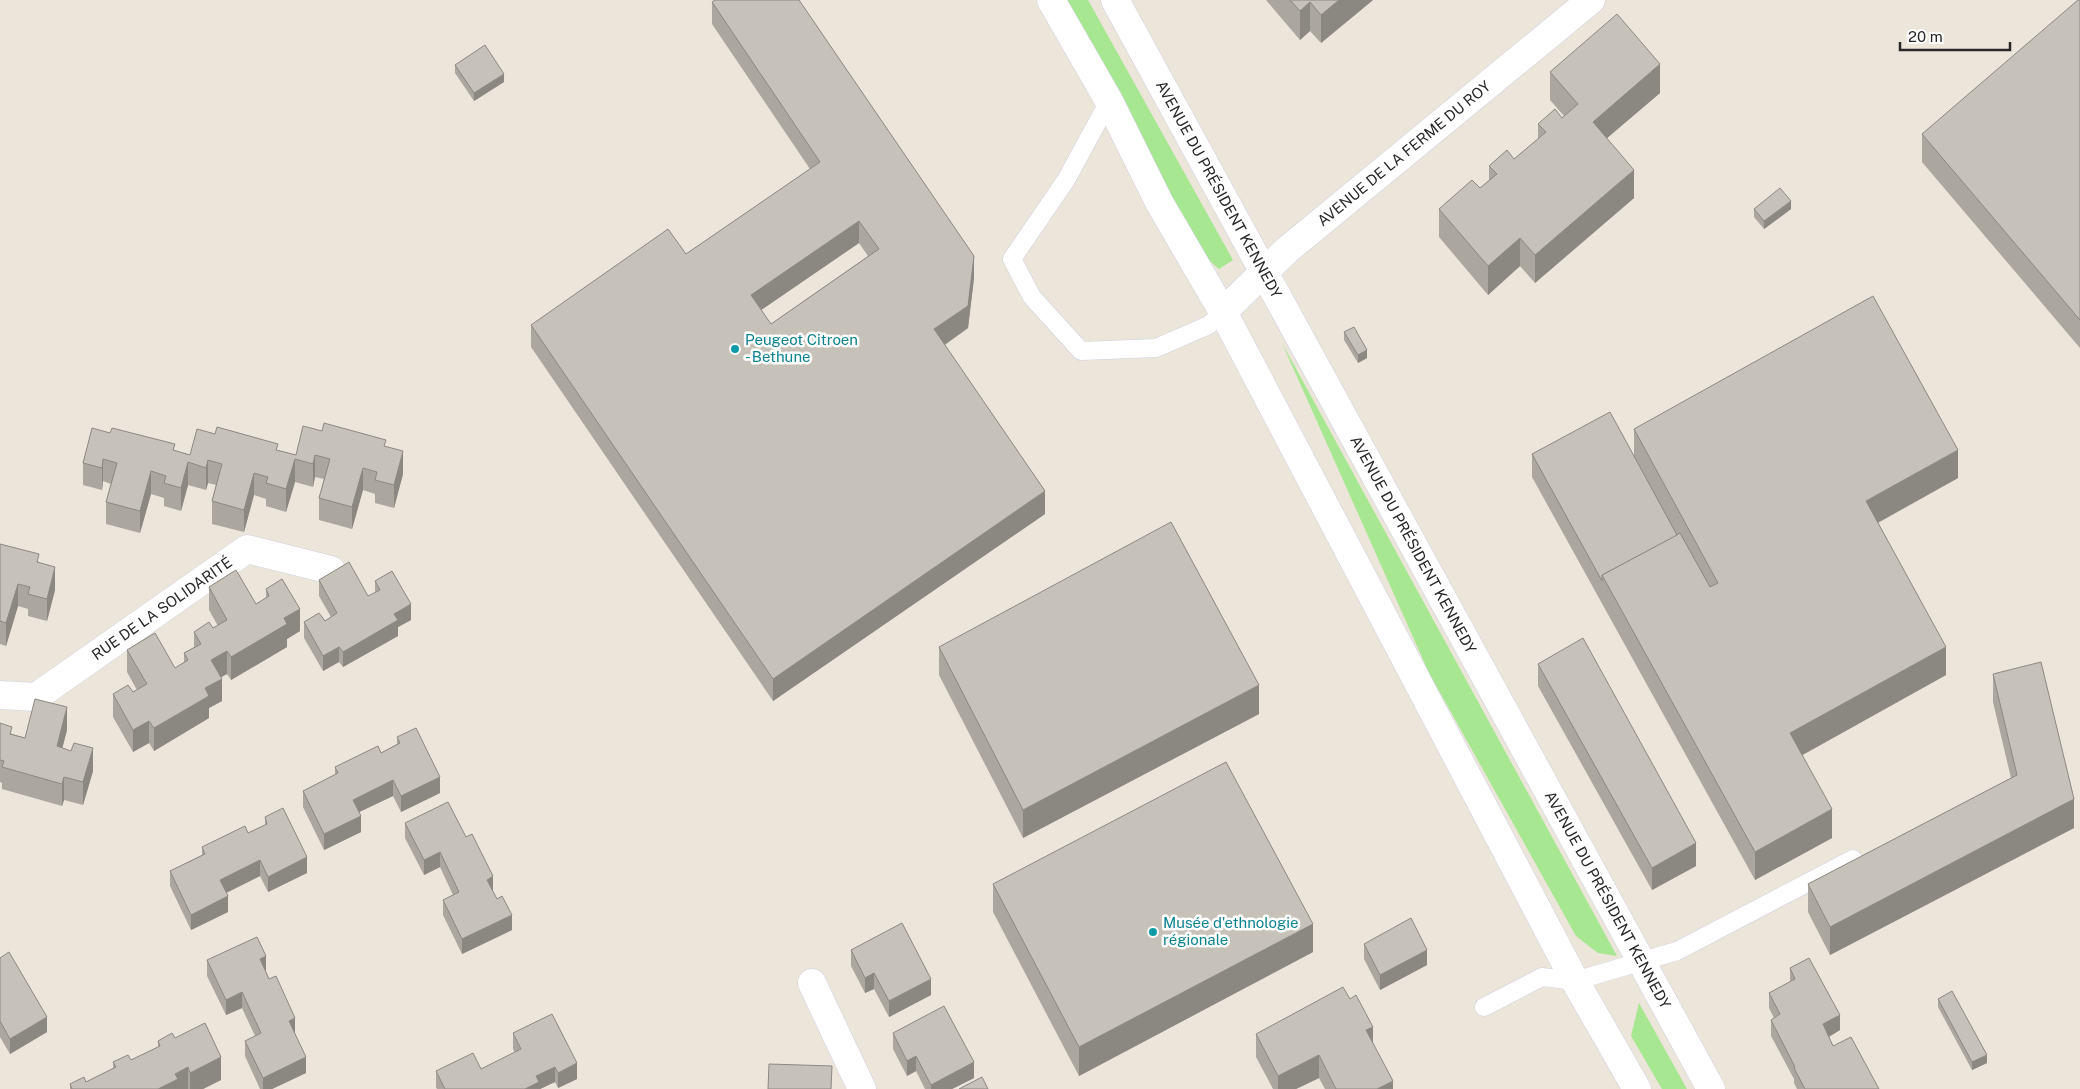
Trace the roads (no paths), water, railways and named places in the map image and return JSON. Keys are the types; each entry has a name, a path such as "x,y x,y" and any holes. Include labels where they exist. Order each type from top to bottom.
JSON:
{"main road":[{"path":"1051,0 1109,101 1159,202 1223,312 1575,981 1637,1089"},
{"name":"AVENUE DU PRÉSIDENT KENNEDY","path":"1115,0 1711,1089"},
{"name":"AVENUE DE LA FERME DU ROY","path":"1223,312 1287,250 1591,0"},
{"name":"RUE DE LA SOLIDARITÉ","path":"0,695 36,697 247,549 331,570"},
{"path":"812,983 862,1089"}],"lane":[{"path":"1109,101 1066,180 1012,258 1032,298 1081,350 1156,348 1209,325 1223,312"},
{"path":"1484,1006 1542,977 1575,981 1677,951 1853,858"}],"place":[{"name":"Peugeot Citroen - Bethune","path":"735,349"},
{"name":"Musée d'ethnologie régionale","path":"1153,932"}]}
